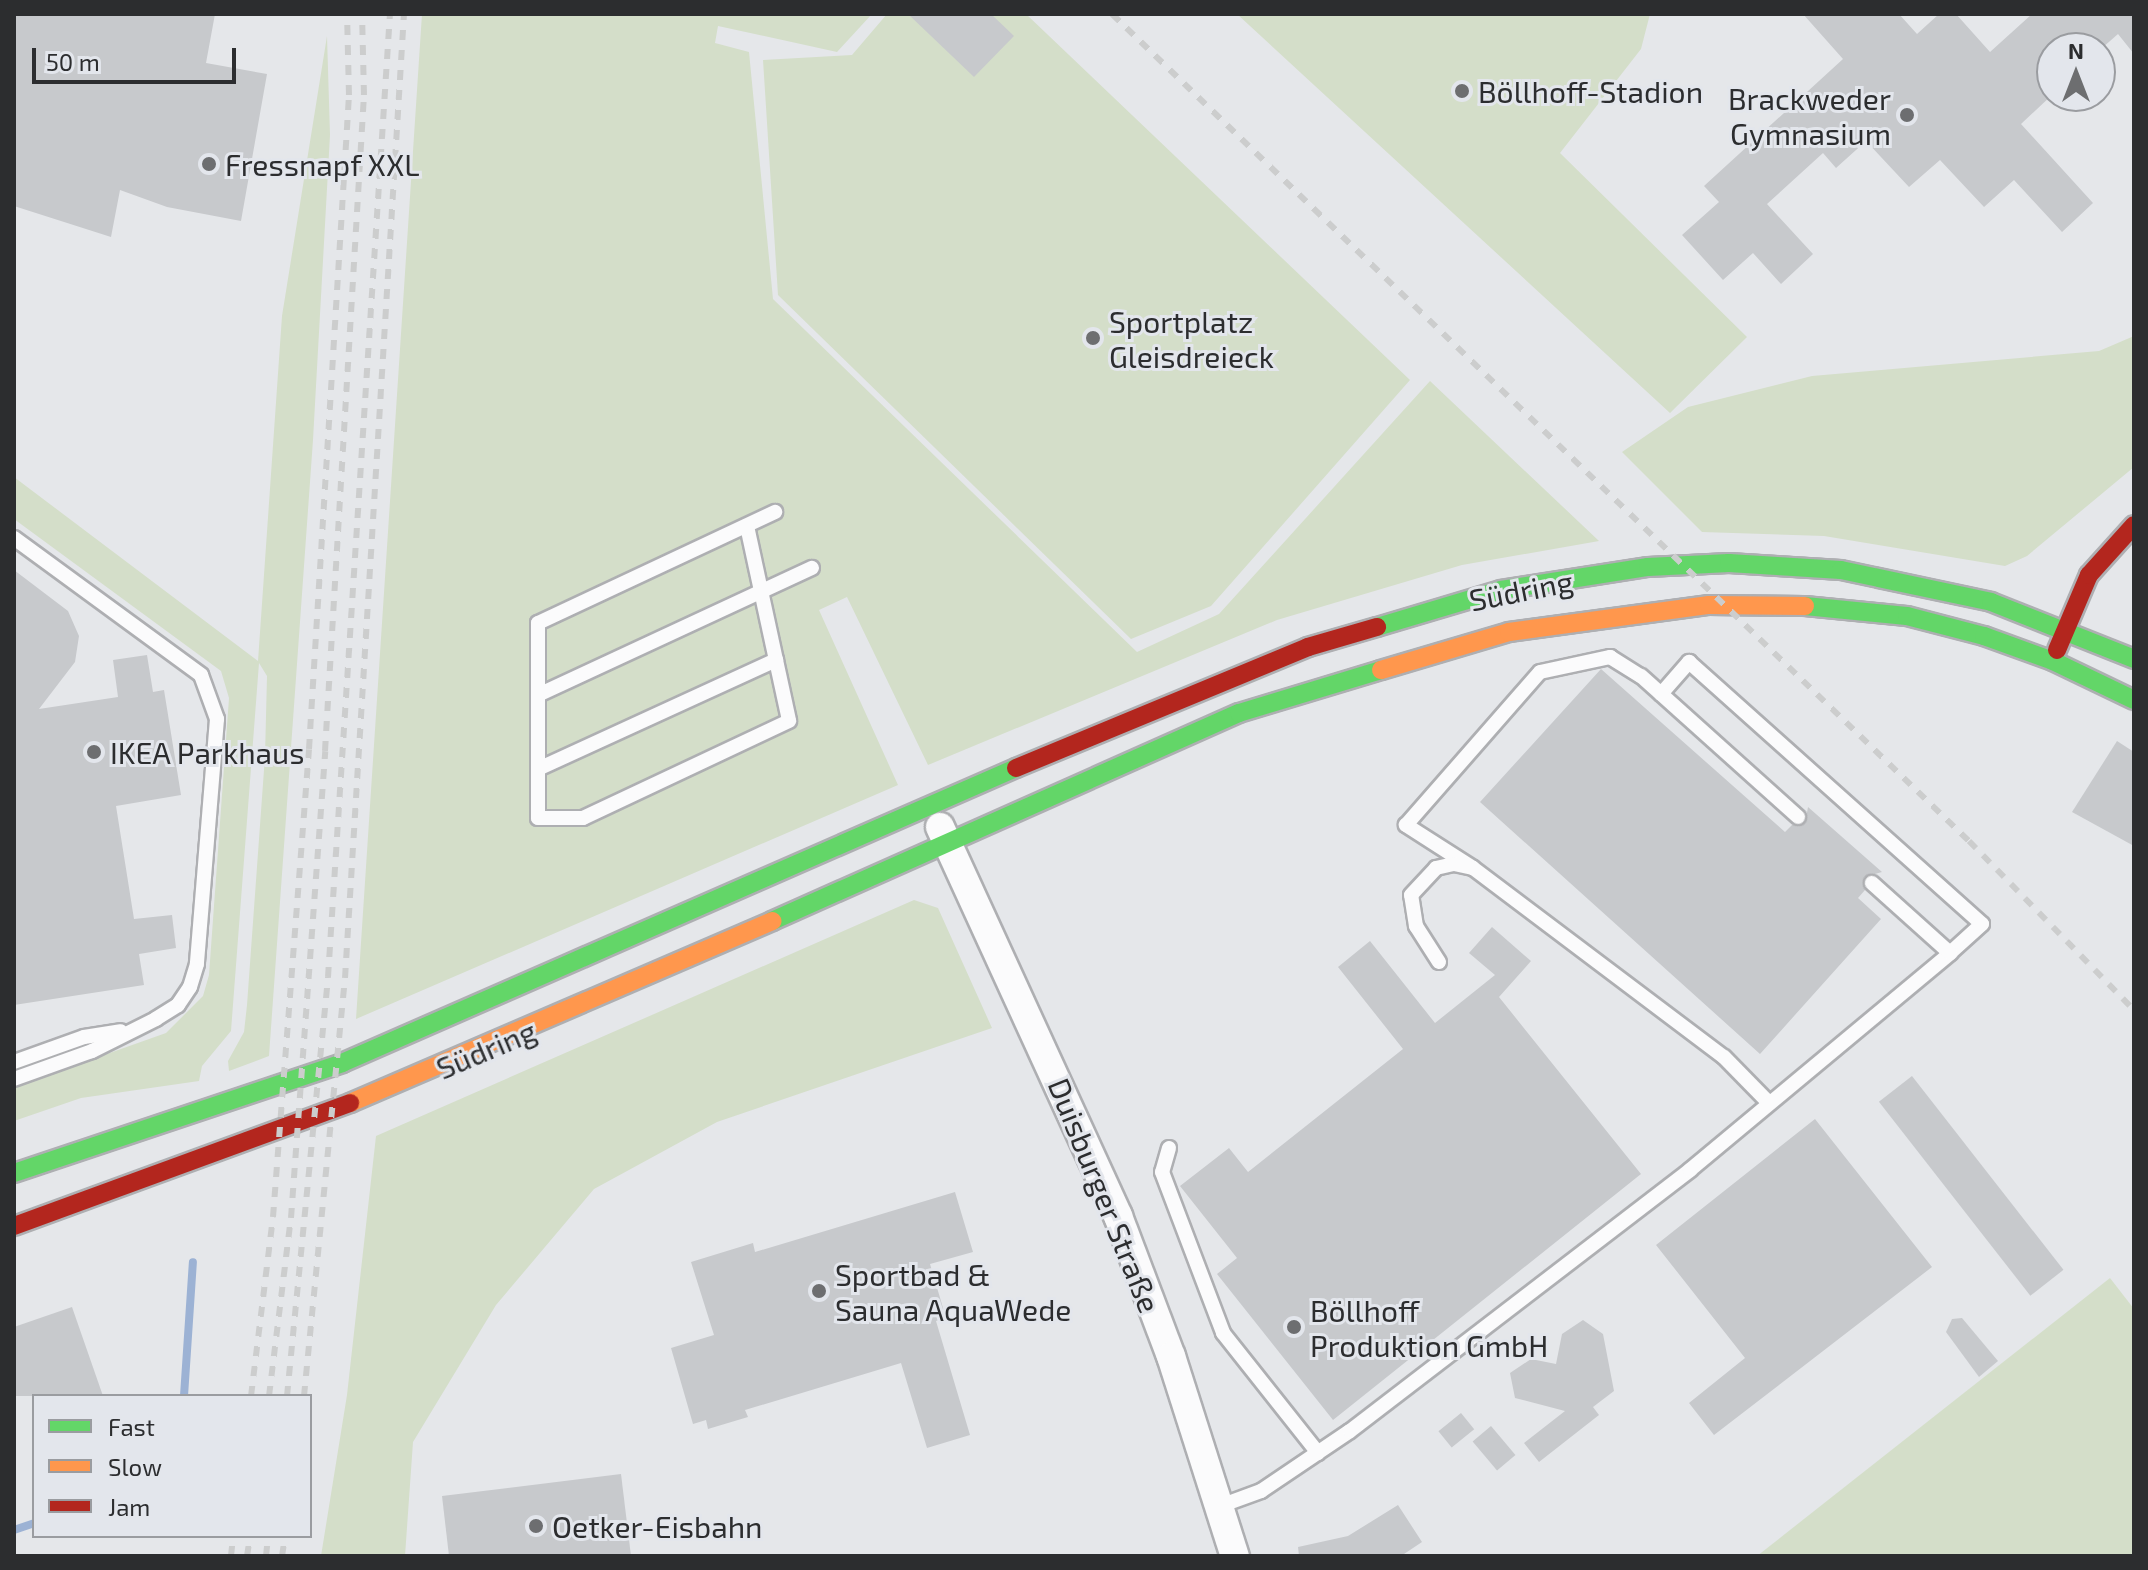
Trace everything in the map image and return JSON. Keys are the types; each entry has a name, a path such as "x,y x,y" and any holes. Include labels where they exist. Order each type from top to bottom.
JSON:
{"main road":[{"path":"2053,661 2064,627 2089,575 2134,525"},
{"name":"Südring","path":"14,1172 290,1083 398,1041 930,806 1308,647 1501,590 1648,567 1729,563 1841,570 1978,599 2064,627 2134,659"},
{"name":"Südring","path":"14,1226 414,1080 1239,713 1509,632 1648,610 1787,603 1907,616 2053,661 2134,700"}],"street":[{"path":"930,806 948,844"},
{"name":"Duisburger Straße","path":"948,844 1090,1147 1171,1356 1235,1556"}],"lane":[{"path":"747,526 789,721 583,818 538,818 538,623 775,512"},
{"path":"14,538 201,675 213,698 217,719 197,964 178,1005 92,1051 14,1079"},
{"path":"538,695 812,568"},
{"path":"1768,1102 1724,1057 1473,868 1406,825 1540,672 1610,657 1661,694 1798,817"},
{"path":"538,769 776,660"},
{"path":"1220,1506 1261,1491 1318,1453 1690,1170 1982,924 1689,662 1661,694"},
{"path":"1439,962 1416,926 1411,895 1436,868 1454,864 1473,868"},
{"path":"1872,883 1950,953"},
{"path":"14,1062 84,1037 132,1029"},
{"path":"1169,1148 1162,1172 1223,1333 1318,1453"}],"green space":[{"path":"422,14 872,14 837,52 718,26 715,43 749,52 773,299 1137,652 1219,614 1430,381 1599,541 1462,565 1277,620 928,765 847,597 819,610 898,785 356,1019"},
{"name":"Sportplatz Gleisdreieck","path":"887,14 1026,14 1410,380 1211,606 1131,639 778,295 763,60 852,55"},
{"path":"1237,14 1650,14 1641,49 1560,153 1747,337 1670,413"},
{"path":"327,36 330,135 313,440 269,1056 229,1071 228,1061 244,1032 247,1005 265,756 267,676 259,663 231,1031 202,1066 199,1081 81,1098 14,1121 14,1087 166,1033 203,996 209,975 229,698 221,671 14,519 14,477 258,661 282,316"},
{"path":"2134,336 2134,467 2027,556 2005,566 1824,536 1702,532 1622,452 1688,407 1812,376 2099,351"},
{"path":"914,900 938,908 992,1028 717,1122 594,1189 496,1305 413,1442 405,1556 321,1556 347,1395 376,1136"},
{"path":"2110,1278 2134,1309 2134,1556 1757,1556"}],"building":[{"path":"14,14 215,14 206,63 267,74 241,221 167,207 120,190 111,237 14,206"},
{"path":"908,14 991,14 1014,36 974,77"},
{"name":"Brackweder Gymnasium","path":"1803,14 1899,14 1917,34 1939,14 1956,14 1990,52 2032,14 2134,14 2134,54 2116,32 2036,32 2036,110 2021,124 2093,203 2062,232 2014,180 1984,207 1940,160 1909,187 1866,141 1836,168 1823,153 1767,204 1813,254 1781,284 1753,253 1723,280 1682,235 1719,202 1704,186 1843,59"},
{"name":"IKEA Parkhaus","path":"14,570 68,611 79,636 75,662 39,709 118,697 113,660 147,655 153,692 164,690 181,795 116,806 134,919 172,915 176,948 139,954 144,985 14,1005"},
{"path":"1601,669 1785,832 1792,825 1805,824 1808,807 1882,872 1864,877 1865,890 1858,898 1881,919 1760,1054 1480,802"},
{"path":"2117,741 2134,752 2134,846 2072,812"},
{"path":"1492,927 1531,961 1499,997 1641,1174 1428,1344 1423,1340 1427,1345 1333,1420 1217,1274 1237,1258 1180,1186 1229,1148 1248,1172 1403,1049 1338,967 1370,941 1435,1023 1495,975 1469,953"},
{"path":"1912,1076 2063,1270 2030,1296 1879,1102"},
{"path":"1815,1119 1932,1267 1714,1435 1689,1403 1745,1358 1656,1245"},
{"name":"Sportbad & Sauna AquaWede","path":"955,1192 973,1252 930,1264 946,1318 936,1321 970,1435 927,1448 901,1363 745,1410 748,1417 708,1429 706,1420 693,1424 671,1348 714,1335 691,1262 753,1243 755,1252"},
{"path":"72,1307 102,1394 14,1396 14,1327"},
{"path":"1962,1318 1998,1361 1979,1377 1946,1332 1952,1319"},
{"path":"1583,1320 1603,1334 1614,1391 1593,1407 1599,1415 1539,1462 1524,1443 1565,1411 1515,1398 1510,1373 1531,1359 1556,1364 1562,1334"},
{"path":"1461,1413 1474,1429 1452,1448 1438,1431"},
{"path":"1491,1426 1515,1455 1497,1471 1473,1441"},
{"name":"Oetker-Eisbahn","path":"621,1474 631,1556 449,1556 442,1496"},
{"path":"1398,1505 1422,1542 1401,1556 1299,1556 1298,1547 1348,1536"}],"waterway":[{"path":"184,1394 193,1262"},
{"path":"14,1530 32,1524"}],"railway":[{"path":"251,1394 273,1217 309,749 349,95 347,14"},
{"path":"269,1394 291,1218 325,751 364,95 362,14"},
{"path":"287,1394 328,977 390,14"},
{"path":"304,1394 345,978 404,14"},
{"path":"1112,14 1969,841 2134,1010"},
{"path":"231,1556 233,1538"},
{"path":"247,1556 250,1538"},
{"path":"266,1556 268,1538"},
{"path":"282,1556 285,1538"}],"traffic: fast":[{"path":"1377,627 1501,590 1648,567 1729,563 1841,570 1991,602 2134,659"},
{"path":"1805,606 1907,616 1984,636 2053,661 2134,700"},
{"path":"772,921 1239,713 1381,670"},
{"path":"14,1173 342,1063 1016,768"}],"traffic: slow":[{"path":"1381,670 1509,632 1709,605 1805,606"},
{"path":"350,1103 772,921"}],"traffic: jam":[{"path":"2057,650 2089,575 2134,525"},
{"path":"1016,768 1308,647 1377,627"},
{"path":"14,1226 350,1103"}],"place":[{"name":"Böllhoff-Stadion","path":"1462,91"},
{"name":"Brackweder Gymnasium","path":"1907,115"},
{"name":"Fressnapf XXL","path":"209,164"},
{"name":"Sportplatz Gleisdreieck","path":"1093,338"},
{"name":"IKEA Parkhaus","path":"94,752"},
{"name":"Sportbad & Sauna AquaWede","path":"819,1291"},
{"name":"Böllhoff Produktion GmbH","path":"1294,1327"},
{"name":"Oetker-Eisbahn","path":"536,1526"}]}
